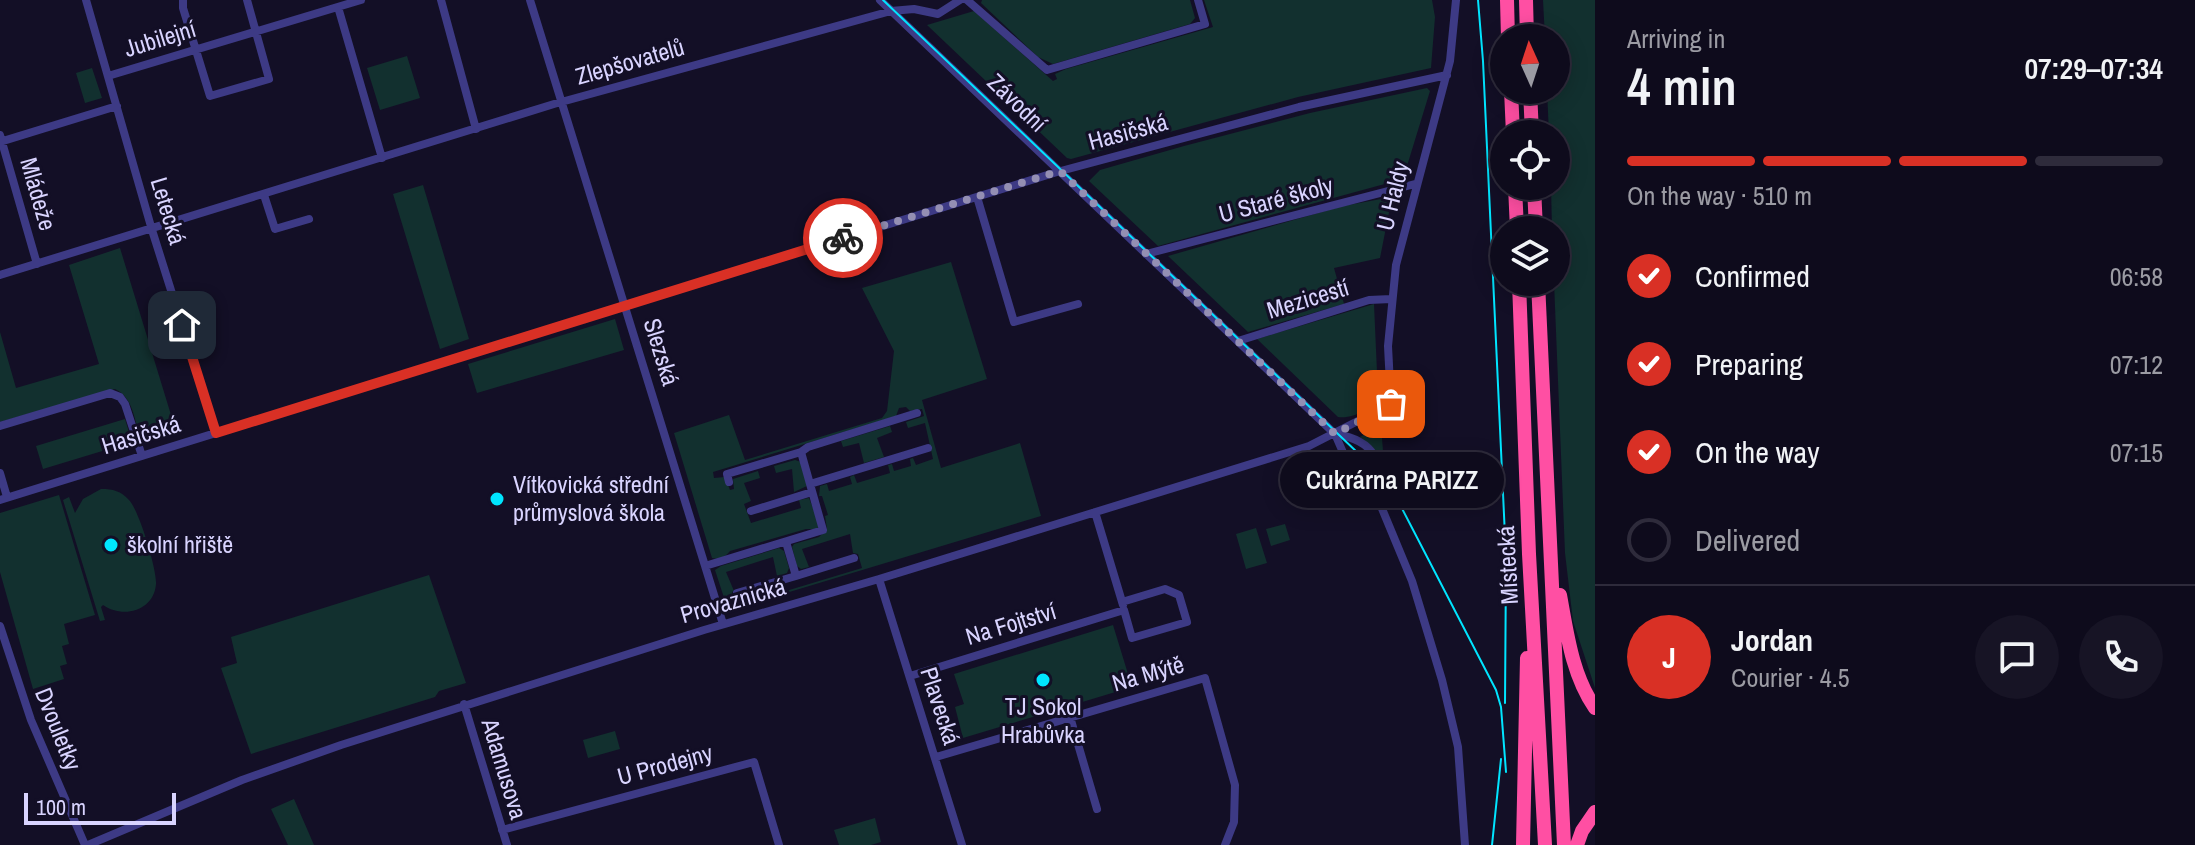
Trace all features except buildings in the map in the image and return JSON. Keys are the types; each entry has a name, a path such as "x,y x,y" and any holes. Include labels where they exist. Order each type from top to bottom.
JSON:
{"highway":[{"path":"1507,0 1508,24"},
{"path":"1526,0 1527,24"},
{"name":"Místecká","path":"1520,296 1529,554 1545,845"},
{"name":"Místecká","path":"1539,296 1564,845"},
{"path":"1550,548 1571,653 1582,686 1595,708"},
{"path":"1523,845 1529,554"},
{"path":"1577,845 1595,812"}],"street":[{"name":"Letecká","path":"86,0 152,230 216,433"},
{"path":"183,0 210,96 269,79 247,0"},
{"name":"Jubilejní","path":"108,76 361,0"},
{"path":"441,0 476,129"},
{"name":"Slezská","path":"530,0 723,624"},
{"name":"Závodní","path":"880,0 1335,434"},
{"name":"Zlepšovatelů","path":"0,275 560,103 891,11 914,9 938,14 960,0"},
{"path":"967,0 1047,70 1205,24 1198,0"},
{"name":"U Haldy","path":"1391,404 1388,346 1396,265 1415,184 1447,75 1455,33 1456,0"},
{"path":"338,7 382,158"},
{"name":"Hasičská","path":"4,499 1060,171 1277,113 1447,75"},
{"path":"1,139 117,106"},
{"name":"Mládeže","path":"1,139 37,264"},
{"name":"U Staré školy","path":"1146,254 1415,184"},
{"path":"264,195 275,229 309,219"},
{"path":"977,197 1014,322 1078,304"},
{"name":"Mezicestí","path":"1238,341 1369,300 1391,299"},
{"path":"0,426 110,393 120,397 125,404 142,456"},
{"name":"Provaznická","path":"86,845 242,780 464,704 1309,446 1391,404"},
{"path":"729,482 727,474 917,413"},
{"path":"1335,434 1355,438 1375,456 1381,475 1378,499"},
{"path":"1335,434 1345,457 1378,499 1412,581 1442,680 1458,747 1465,845"},
{"path":"751,511 928,448"},
{"name":"Provaznická","path":"705,566 823,530 801,452"},
{"path":"0,473 4,499"},
{"path":"1095,512 1123,606"},
{"path":"786,542 796,576"},
{"path":"737,593 854,558"},
{"name":"Plavecká","path":"879,579 962,845"},
{"name":"Na Fojtství","path":"910,676 1123,606 1165,589 1179,595 1187,622 1132,638 1123,606"},
{"name":"Dvouletky","path":"0,626 31,720 86,845"},
{"name":"Na Mýtě","path":"936,757 1205,678 1235,785 1234,822 1225,845"},
{"name":"Adamusova","path":"464,704 507,845"},
{"path":"1070,717 1097,809"},
{"name":"U Prodejny","path":"502,830 754,762 779,845"}],"green space":[{"path":"982,0 1190,0 1195,18 1190,24 1053,64 1038,57 981,3"},
{"path":"1204,0 1432,0 1435,17 1431,68 1298,97 1071,159 927,25 974,11 1053,81 1057,79 1055,74 1066,69 1213,27"},
{"path":"1543,0 1595,0 1595,688 1573,621 1565,553 1555,296 1570,296 1570,216 1552,216 1551,200 1570,200 1570,120 1548,120 1548,104 1570,104 1570,24 1544,24"},
{"path":"407,56 420,98 380,110 367,68"},
{"path":"92,68 102,98 85,103 76,73"},
{"path":"1427,88 1430,91 1403,179 1158,246 1089,181 1100,170 1184,146 1310,113"},
{"path":"423,185 469,339 440,349 393,194"},
{"path":"1392,197 1380,258 1334,268 1344,304 1248,332 1168,256 1343,206"},
{"path":"120,248 175,428 140,439 130,404 115,389 0,422 0,332 16,388 99,364 69,265"},
{"path":"951,262 987,379 922,400 941,468 1020,443 1041,516 733,609 727,607 715,570 779,548 784,551 789,568 787,573 777,576 773,557 726,572 736,606 862,568 858,554 853,553 850,534 802,549 809,567 801,569 797,566 792,547 819,537 827,529 825,516 828,515 822,496 819,496 820,486 827,484 829,491 852,484 850,477 854,475 857,483 890,473 888,465 892,464 894,471 911,466 910,459 913,458 916,465 933,459 925,423 908,428 906,422 924,416 922,409 910,411 906,407 899,408 896,416 713,472 714,478 725,477 730,490 734,489 733,479 758,471 760,478 744,483 751,501 744,504 751,523 801,508 799,500 809,498 820,526 730,551 717,559 712,558 674,433 729,415 745,460 882,418 887,411 894,351 862,288"},
{"path":"1374,304 1378,395 1356,415 1338,417 1257,339"},
{"path":"615,319 624,350 477,393 468,364"},
{"path":"125,419 132,442 43,469 36,446"},
{"path":"1381,425 1383,451 1379,454 1360,437"},
{"path":"890,426 892,432 877,438 884,457 864,463 859,443 843,447 841,441"},
{"path":"795,460 801,462 807,486 794,492 792,469 776,473 774,466"},
{"name":"školní hřiště","path":"101,489 120,493 133,506 147,540 156,584 150,601 144,606 128,612 103,605 105,620 100,621 63,500 69,497 75,513 83,499"},
{"path":"59,495 95,615 64,624 69,644 62,646 67,664 60,666 64,679 33,689 0,572 0,513"},
{"path":"1285,524 1290,540 1271,546 1266,529"},
{"path":"1256,528 1267,563 1246,569 1236,534"},
{"path":"429,575 466,683 439,691 435,697 251,754 221,668 237,663 231,637"},
{"name":"TJ Sokol Hrabůvka","path":"1113,625 1132,687 963,738 955,707 964,704 954,674"},
{"path":"615,731 620,749 588,758 583,740"},
{"path":"294,799 314,845 288,845 271,809"},
{"path":"875,818 881,842 839,845 834,830"}],"tram line":[{"path":"883,0 1381,475 1395,495 1496,690 1501,707 1506,772"},
{"path":"1478,0 1506,558 1505,703"},
{"path":"1492,845 1501,759"}],"way so far":[{"path":"843,238 1060,171 1335,434 1391,404"}],"place":[{"name":"Cukrárna PARIZZ","path":"1391,404"},
{"name":"Vítkovická střední průmyslová škola","path":"497,499"},
{"name":"školní hřiště","path":"111,545"},
{"name":"TJ Sokol Hrabůvka","path":"1043,680"}],"route":[{"path":"182,325 216,433 843,238"}]}
